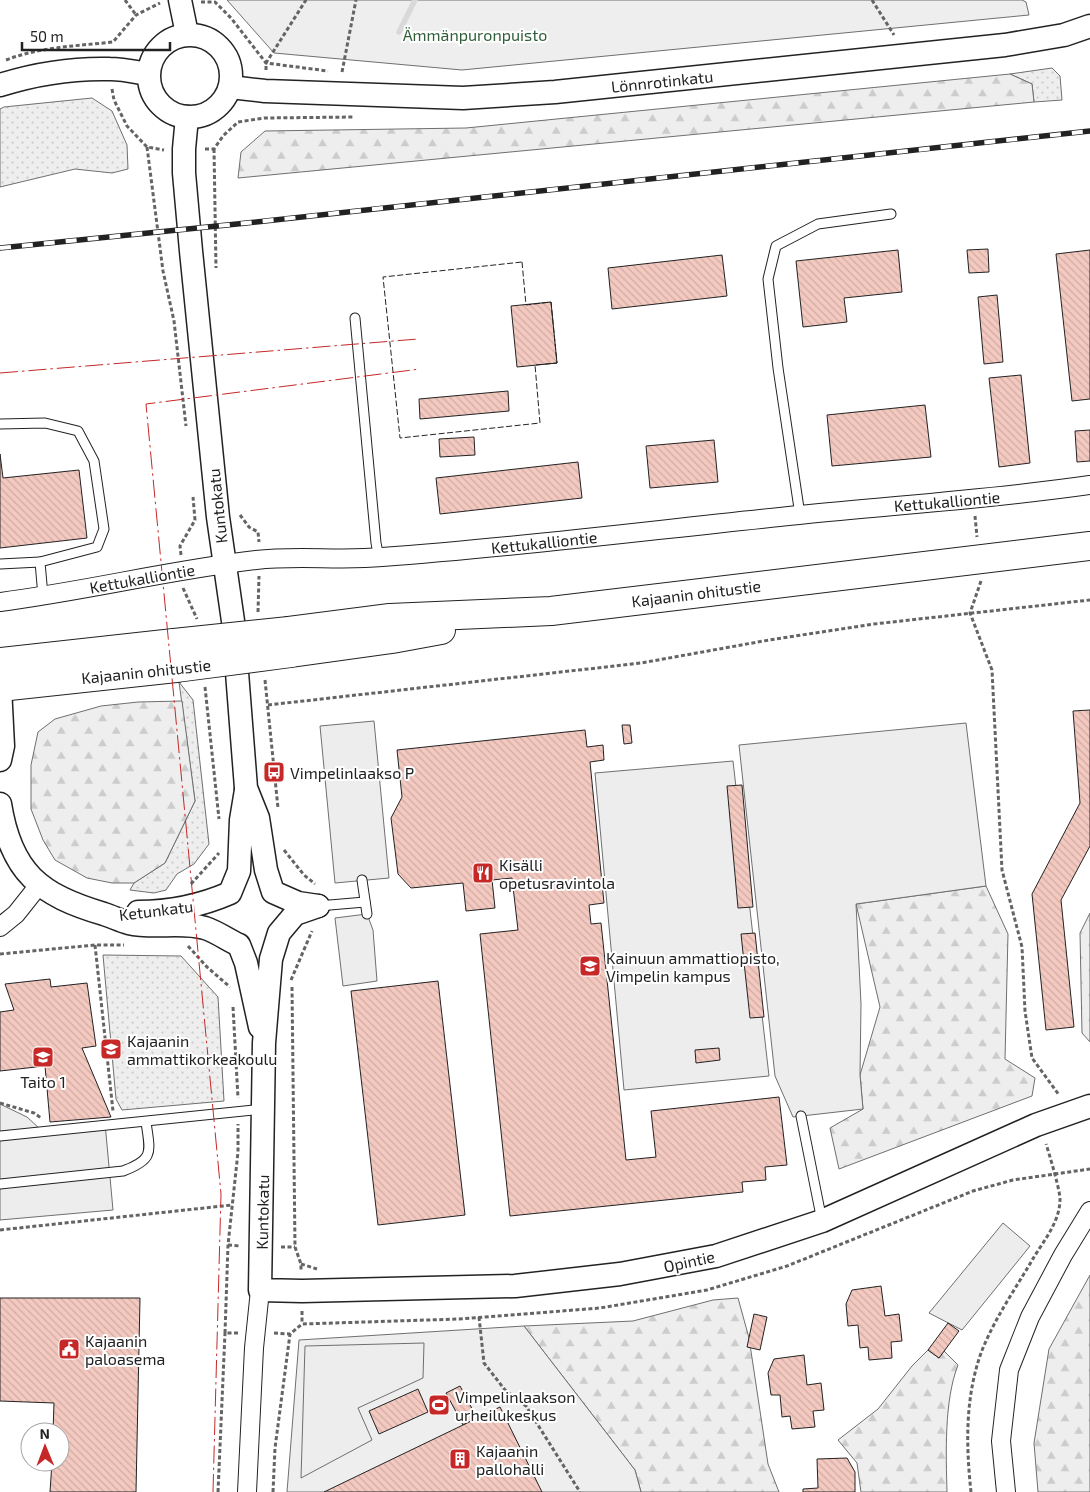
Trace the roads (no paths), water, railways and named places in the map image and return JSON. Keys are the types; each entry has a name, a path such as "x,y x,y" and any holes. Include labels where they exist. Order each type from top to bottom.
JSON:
{"highway":[{"name":"Kajaanin ohitustie","path":"0,687 175,655 294,638 392,639 551,610 1090,546"},
{"name":"Kajaanin ohitustie","path":"0,662 175,655"}],"street":[{"path":"181,1 187,34"},
{"name":"Lönnrotinkatu","path":"230,86 265,91 463,98 555,92 1005,45 1064,35 1090,26"},
{"path":"187,34 200,36 212,41 222,49 231,73 230,86 224,99 214,110 201,116 187,118 163,108 155,98 150,87 148,74 150,62 156,51 164,43 175,37 187,34"},
{"path":"0,85 55,73 112,69 148,74"},
{"name":"Kuntokatu","path":"187,118 184,173 224,564 233,621 246,788 258,818 266,870 273,892"},
{"name":"Kettukalliontie","path":"0,602 43,596 181,570 259,559 379,558 1044,492 1090,485"},
{"path":"0,687 2,746 0,760"},
{"path":"246,788 238,871 221,911 221,922 225,931 239,945 257,948 273,940 295,914 318,906"},
{"name":"Ketunkatu","path":"0,804 4,828 16,857 39,885 70,902 110,916 130,912 182,918 239,945"},
{"path":"230,893 238,888 256,884 298,903 318,906"},
{"path":"0,927 16,914 39,885"},
{"path":"273,892 279,898 283,907 283,925 279,933"},
{"name":"Ketunkatu","path":"182,918 207,903 230,893"},
{"name":"Kuntokatu","path":"247,1492 254,1348 260,1290 264,1042 271,959 279,933"},
{"path":"239,945 246,963 264,1042"},
{"name":"Opintie","path":"260,1290 302,1291 515,1286 620,1274 716,1256 822,1221 1036,1125 1090,1108"},
{"path":"1006,1492 1001,1440 1009,1370 1030,1317 1063,1254 1090,1211"}],"lane":[{"path":"800,515 778,368 768,279 776,246 818,224 891,214"},
{"path":"355,318 379,558"},
{"path":"0,424 45,423 78,431 94,461 104,529 97,547 40,562 0,564"},
{"path":"40,562 43,596"},
{"path":"362,880 367,914"},
{"path":"318,906 365,902"},
{"path":"0,1136 264,1109"},
{"path":"801,1116 822,1221"},
{"path":"0,1184 123,1171 139,1165 147,1157 150,1150 146,1122"}],"waterway":[{"path":"399,32 415,0"}],"railway":[{"path":"0,248 1090,131"}],"place":[{"name":"Vimpelinlaakso P","path":"274,772"},
{"name":"Kisälli opetusravintola","path":"483,873"},
{"name":"Kainuun ammattiopisto, Vimpelin kampus","path":"590,966"},
{"name":"Kajaanin ammattikorkeakoulu","path":"111,1049"},
{"name":"Taito 1","path":"43,1057"},
{"name":"Kajaanin paloasema","path":"69,1349"},
{"name":"Vimpelinlaakson urheilukeskus","path":"439,1405"},
{"name":"Kajaanin pallohalli","path":"460,1459"}],"park label":[{"name":"Ämmänpuronpuisto","path":"475,34"}]}
